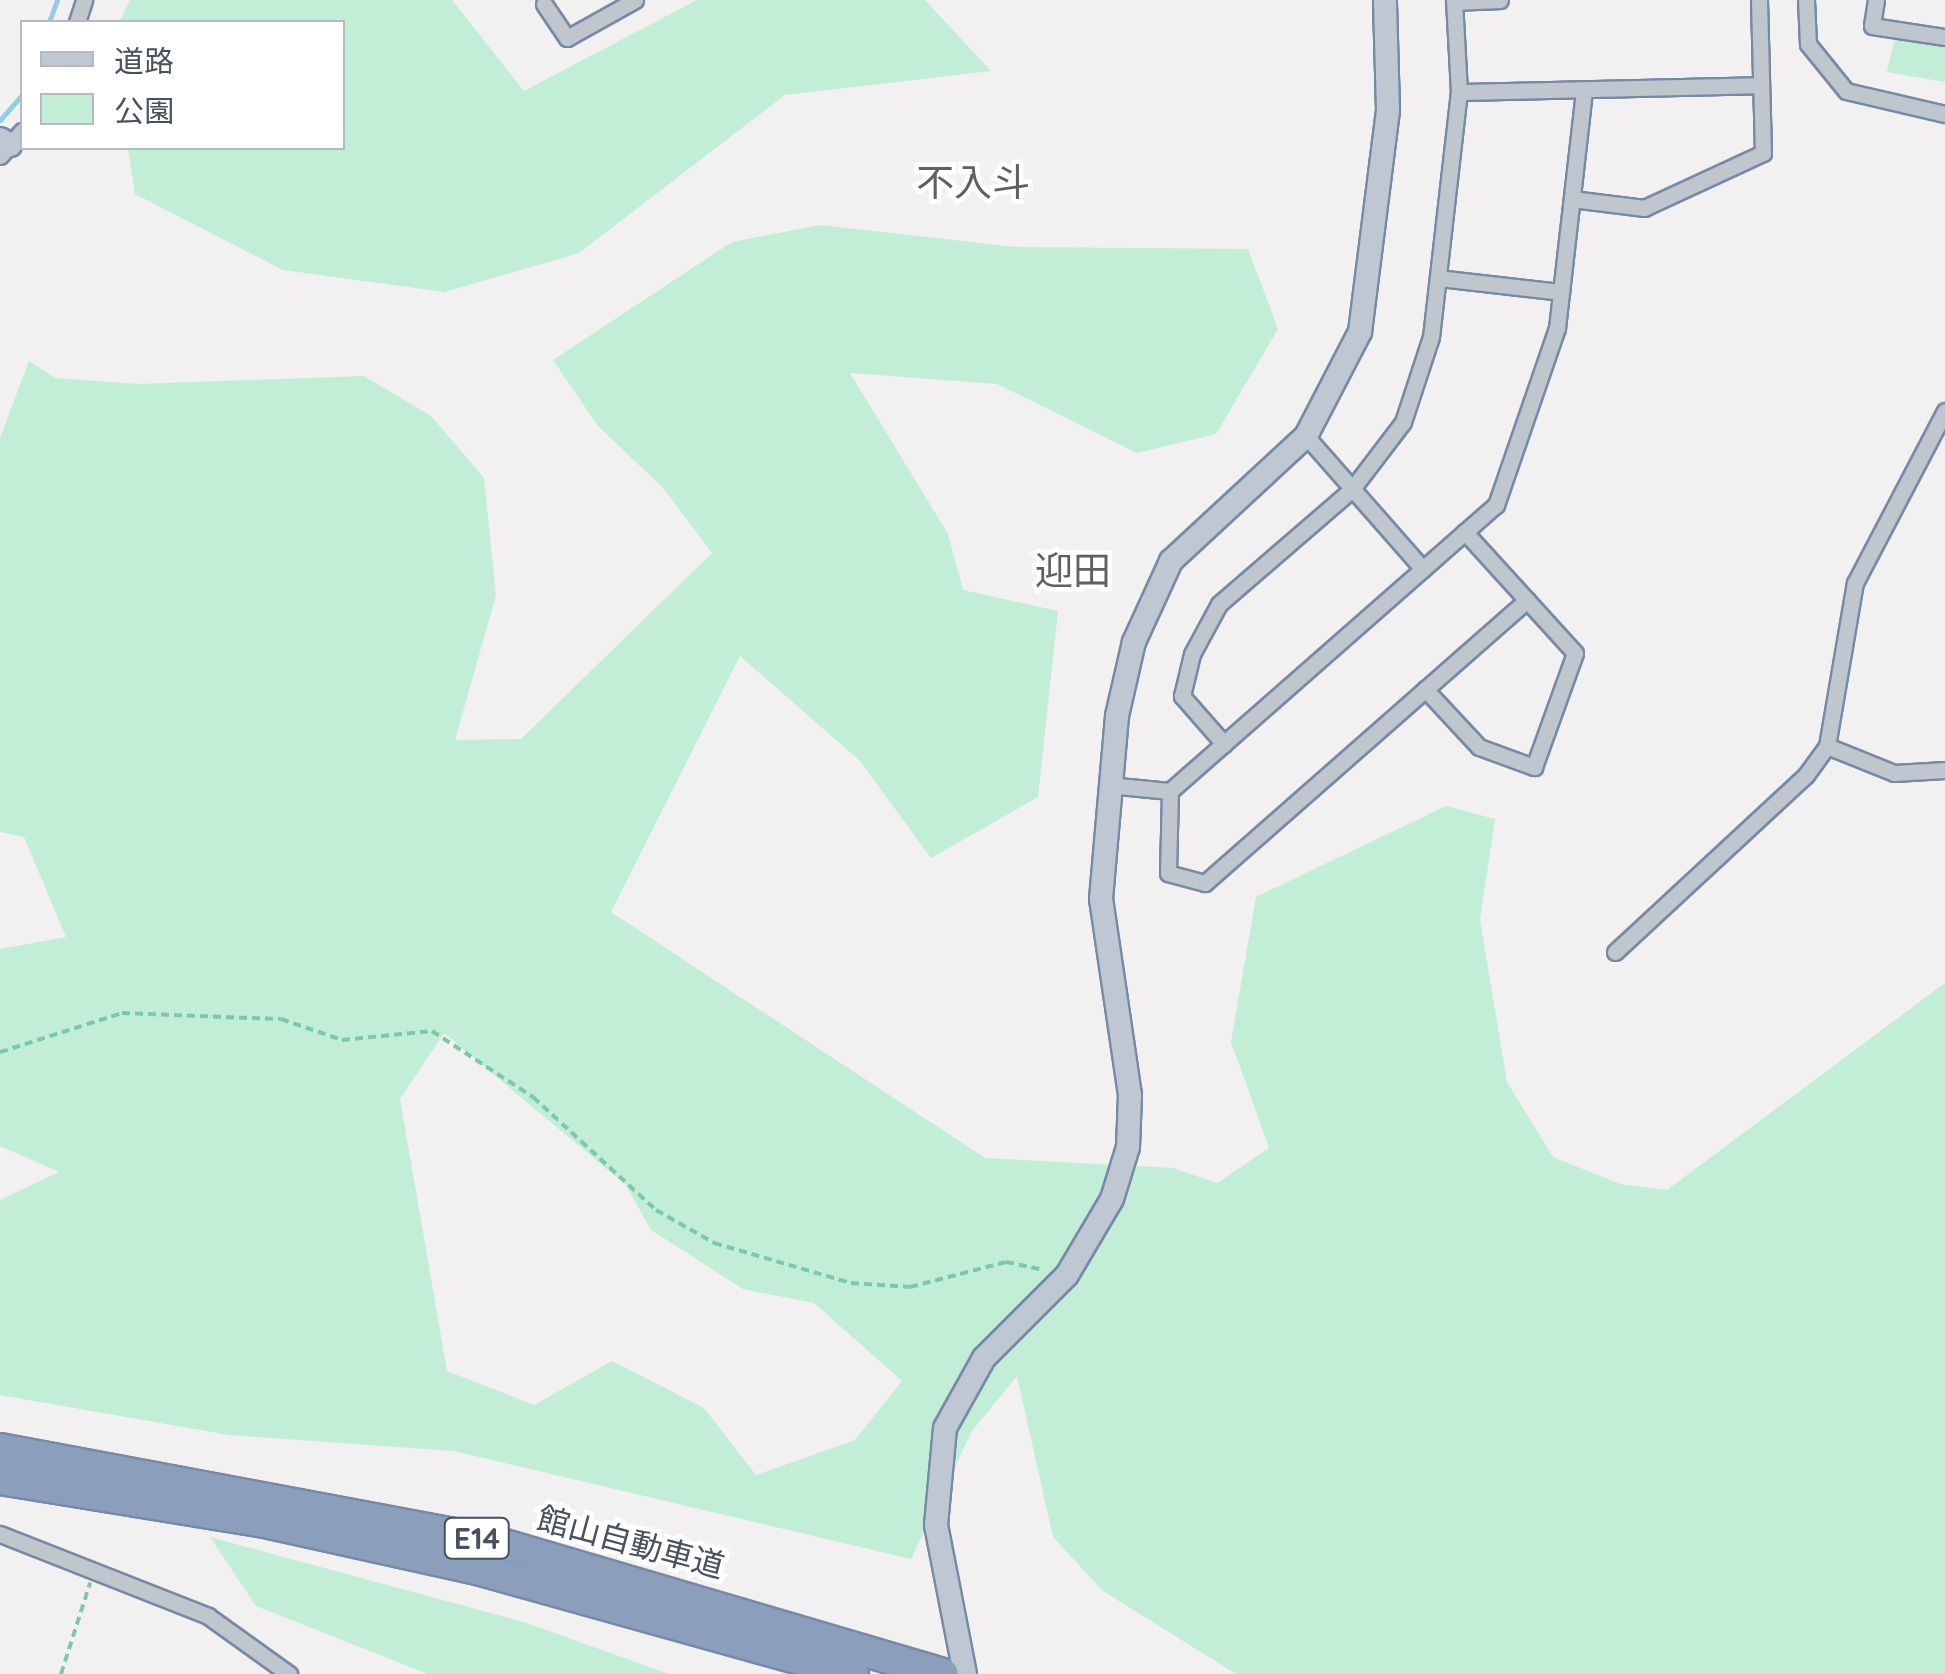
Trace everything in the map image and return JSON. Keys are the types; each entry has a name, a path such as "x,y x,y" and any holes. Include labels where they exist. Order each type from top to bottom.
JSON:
{"highway":[{"name":"館山自動車道","path":"0,1448 488,1540 943,1674"},
{"name":"館山自動車道","path":"0,1479 265,1522 481,1570 854,1674"}],"street":[{"path":"544,4 568,38 635,0"},
{"path":"965,1674 936,1525 937,1461 955,1402 984,1358 1067,1274 1112,1198 1128,1147 1130,1095 1101,899 1108,785 1148,600 1171,561 1306,436 1360,332 1388,110 1385,0"},
{"path":"1224,744 1182,696 1192,654 1219,604 1352,489 1403,422 1431,336 1459,92 1454,1 1500,0"},
{"path":"1572,199 1644,208 1763,154 1758,0"},
{"path":"1806,0 1808,44 1846,91 1945,114"},
{"path":"1876,0 1872,26 1945,36"},
{"path":"1459,92 1761,85"},
{"path":"1108,785 1170,791 1496,505 1557,328 1584,90"},
{"path":"1438,278 1562,292"},
{"path":"1615,952 1806,775 1826,746 1861,565 1945,411"},
{"path":"1306,436 1423,569"},
{"path":"1425,689 1479,748 1534,767 1575,653 1465,532"},
{"path":"1170,791 1168,873 1205,883 1527,600"},
{"path":"1826,746 1894,774 1945,770"},
{"path":"0,1534 208,1616 289,1674"}],"path":[{"path":"0,1052 122,1013 282,1019 342,1040 432,1031 532,1097 656,1210 714,1243 851,1283 910,1287 1006,1262 1067,1274"},
{"path":"61,1674 93,1573"}],"green space":[{"path":"130,0 452,0 524,91 697,0 925,0 991,71 785,95 579,253 445,292 283,270 135,194 128,150 345,150 345,20 120,20"},
{"path":"1897,30 1945,37 1945,82 1887,72"},
{"path":"820,225 1015,247 1248,249 1278,329 1216,434 1137,453 997,384 850,373 948,534 963,590 1058,611 1038,797 931,858 860,761 740,656 611,912 985,1158 1173,1168 1217,1183 1269,1148 1231,1042 1256,897 1446,806 1495,819 1480,920 1507,1082 1553,1157 1620,1184 1667,1190 1945,983 1945,1674 1236,1674 1103,1591 1053,1537 1017,1376 972,1431 911,1559 454,1451 229,1435 0,1395 0,1200 59,1172 0,1146 0,949 66,937 24,837 0,832 0,438 29,361 55,378 139,384 364,376 431,416 484,478 496,595 455,740 521,739 712,553 663,488 598,426 553,360 732,242","holes":["444,1033 626,1185 651,1230 743,1289 814,1303 902,1381 855,1440 756,1475 704,1408 612,1361 534,1405 447,1371 400,1099"]},
{"path":"210,1537 524,1622 669,1674 428,1674 256,1606"}],"waterway":[{"path":"50,20 57,0"},
{"path":"0,120 20,97"}],"district":[{"name":"不入斗","path":"973,183"},
{"name":"迎田","path":"1073,571"}]}
